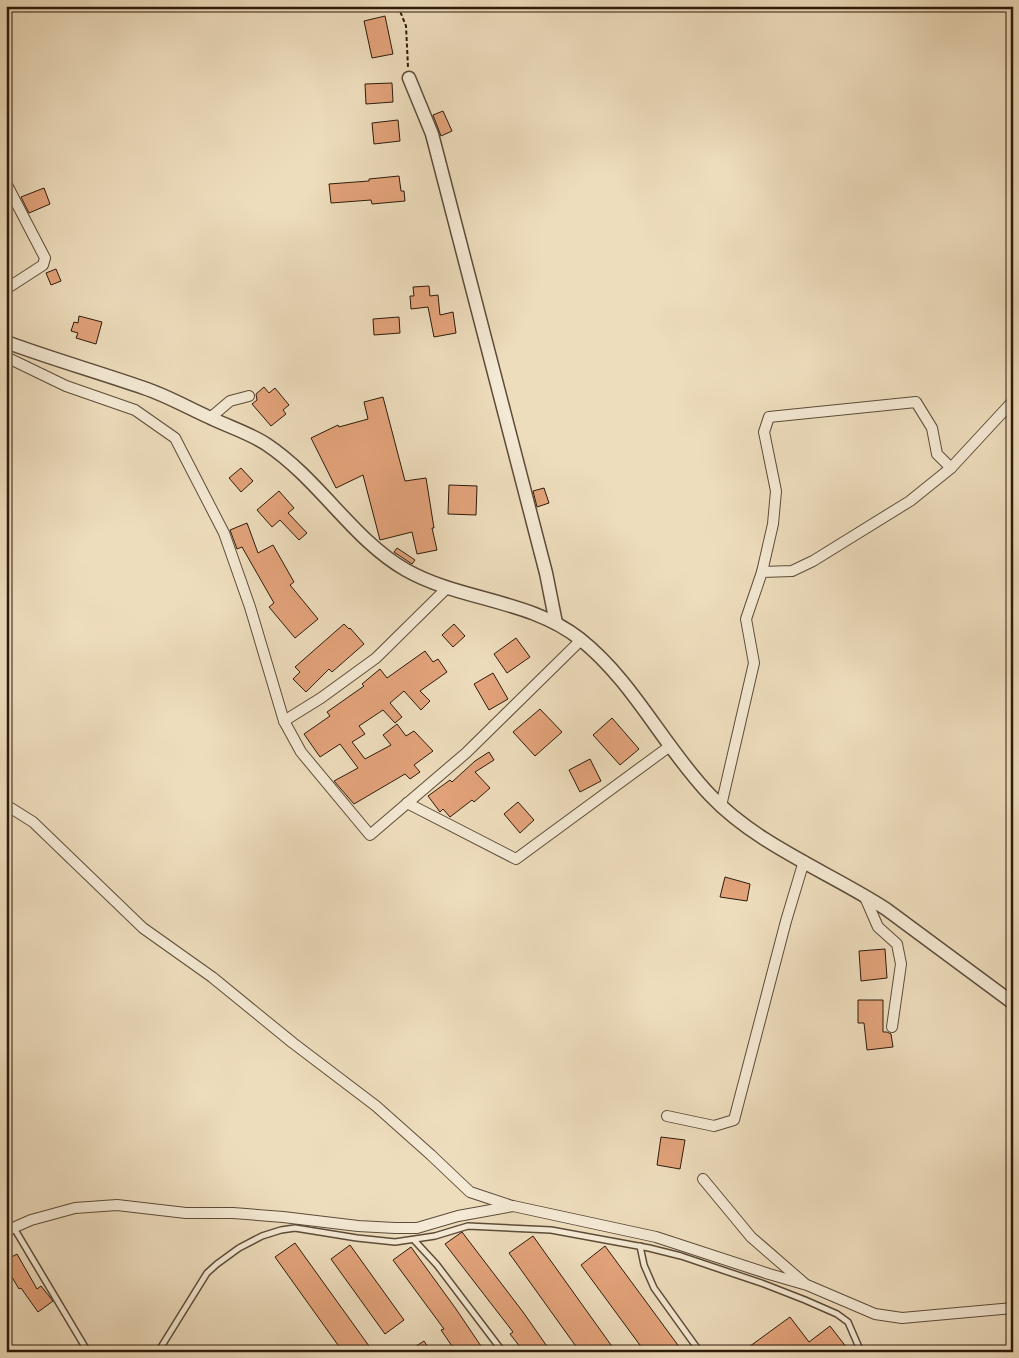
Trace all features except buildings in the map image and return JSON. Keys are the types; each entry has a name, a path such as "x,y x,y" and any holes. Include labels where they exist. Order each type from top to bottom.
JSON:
{"street":[{"path":"408,78 432,134 546,572 556,623"},
{"path":"6,183 45,258 43,265 6,289"},
{"path":"6,342 54,360 147,389 264,442 301,471 384,556 421,578 447,588 532,611 556,623 581,640 612,669 637,698 670,746 709,795 721,806 761,836 864,895 1013,1003"},
{"path":"6,357 66,386 135,410 175,438 224,533 250,607 284,721 301,752 370,835 466,754 581,640"},
{"path":"210,418 230,401 249,396"},
{"path":"762,572 792,571 813,561 910,501 951,468 1013,401"},
{"path":"721,806 754,662 746,619 762,572 773,524 776,490 764,432 769,417 916,402 932,428 938,454 951,468"},
{"path":"284,721 321,698 376,658 447,588"},
{"path":"407,804 516,859 670,746"},
{"path":"6,806 33,822 143,928 212,977 293,1043 376,1106 470,1192 512,1206 656,1237 807,1285 875,1314 887,1317 902,1318 1013,1308"},
{"path":"667,1116 714,1126 734,1120 786,921 804,861"},
{"path":"864,895 878,927 896,944 901,964 892,1026"},
{"path":"703,1179 751,1237 807,1285"},
{"path":"10,1229 52,1214 75,1208 95,1206 117,1205 186,1213 263,1215 358,1226 416,1228 458,1216 512,1206"}],"lane":[{"path":"158,1352 207,1272 239,1248 262,1236 295,1228 378,1240 414,1240 468,1226 551,1230 640,1246 681,1256 830,1310 848,1322 861,1352"},
{"path":"10,1229 88,1352"},
{"path":"414,1240 437,1265 503,1352"},
{"path":"640,1246 644,1265 654,1288 700,1352"}],"path":[{"path":"398,6 406,26 408,78"},
{"path":"6,1204 10,1229"}]}
